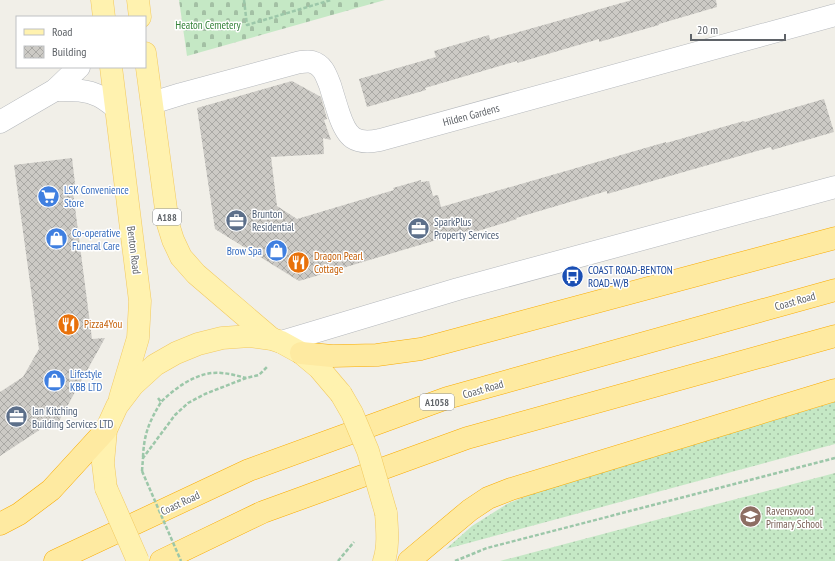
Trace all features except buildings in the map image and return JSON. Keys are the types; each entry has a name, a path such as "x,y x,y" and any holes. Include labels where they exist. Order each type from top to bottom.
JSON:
{"highway":[{"path":"301,353 332,356 377,355 421,349 835,238"},
{"name":"Coast Road","path":"55,561 249,470 448,398 835,290"},
{"path":"161,561 263,512 467,438 835,336"},
{"path":"409,561 470,510 488,498 511,488 835,390"},
{"path":"0,524 20,514 52,490 106,430"}],"main road":[{"path":"102,0 104,16"},
{"path":"138,0 140,16"},
{"name":"A188","path":"146,60 168,224 173,240 181,257 196,274 277,340"},
{"name":"Benton Road","path":"111,68 140,302 138,338 117,406"},
{"path":"138,561 106,488 103,463 106,430 117,406 134,385 155,365 176,353 198,344 222,338 250,336 277,340 301,353 319,368 341,394 352,413 368,451 386,513 386,556 384,561"}],"street":[{"name":"Hilden Gardens","path":"152,103 300,62 310,61 319,65 325,72 342,123 348,134 361,141 370,142 835,15"},
{"path":"0,122 55,90 78,68"},
{"path":"55,90 76,89 88,91 100,96 115,106"},
{"path":"277,340 318,331 466,287 835,187"}],"path":[{"path":"244,0 247,25 332,0"},
{"path":"143,458 175,415 188,403 205,394 259,374 267,367"},
{"path":"181,561 142,471 144,442 147,429 161,402 184,384 212,373 230,374 246,378"},
{"path":"158,398 161,402"},
{"path":"455,561 487,548 835,458"},
{"path":"338,561 354,542"},
{"path":"462,561 466,556"}],"green space":[{"name":"Heaton Cemetery","path":"179,0 385,0 187,56"},
{"path":"835,402 835,444 446,549 472,526 507,504 546,488"},
{"name":"Ravenswood Primary School","path":"835,473 835,561 500,561"}],"place":[{"name":"LSK Convenience Store","path":"49,196"},
{"name":"Brunton Residential","path":"236,220"},
{"name":"SparkPlus Property Services","path":"418,228"},
{"name":"Co-operative Funeral Care","path":"56,239"},
{"name":"Brow Spa","path":"277,251"},
{"name":"Dragon Pearl Cottage","path":"298,262"},
{"name":"COAST ROAD-BENTON ROAD-W/B","path":"572,276"},
{"name":"Pizza4You","path":"68,324"},
{"name":"Lifestyle KBB LTD","path":"54,380"},
{"name":"Ian Kitching Building Services LTD","path":"16,417"},
{"name":"Ravenswood Primary School","path":"751,517"}]}
